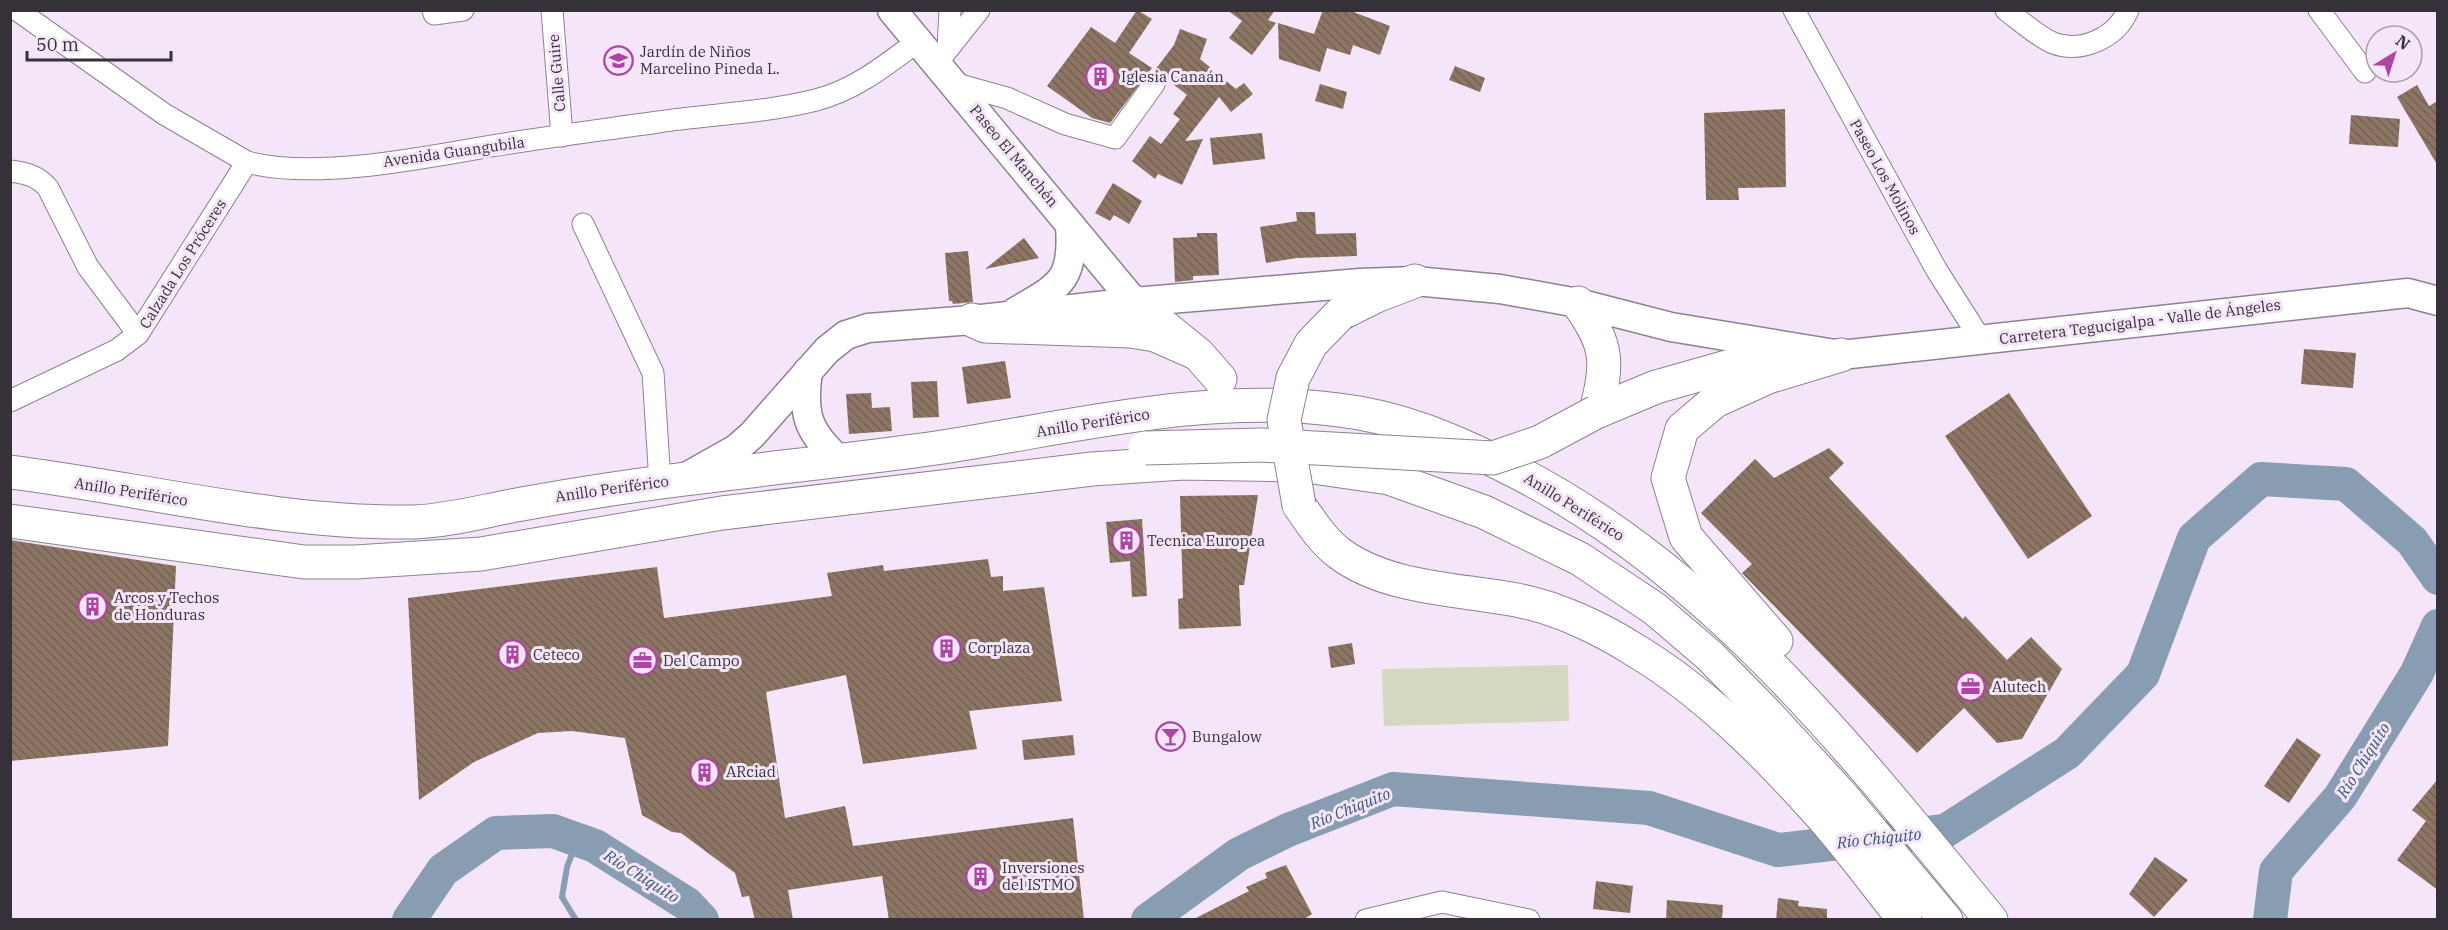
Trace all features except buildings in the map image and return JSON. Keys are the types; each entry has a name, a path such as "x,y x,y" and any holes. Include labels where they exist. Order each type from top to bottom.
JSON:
{"highway":[{"path":"1415,281 1376,296 1340,314 1311,344 1293,378 1284,420 1299,505 1319,534 1339,553 1371,572 1413,585 1456,589 1524,602 1592,626 1634,649 1723,717 1830,804"},
{"path":"1134,302 1198,354 1220,379"},
{"path":"1578,303 1599,333 1604,360 1603,385 1596,412"},
{"path":"972,320 985,326 1130,331 1155,335 1198,354"},
{"path":"978,481 1047,463 1145,448 1262,445 1493,458 1540,442 1596,412 1656,387 1730,366 1841,355"},
{"path":"1816,713 1794,663 1686,537 1668,478 1682,429 1715,400 1768,377 1841,355"},
{"name":"Anillo Periférico","path":"10,472 307,519 420,522 555,498 839,460 1201,406 1335,409 1394,419 1460,443 1533,479 1593,516 1654,561 1734,627 1816,713 1991,920"},
{"path":"10,522 304,561 356,562 481,554 722,513 1092,469 1183,463 1309,465 1389,478 1484,512 1580,559 1655,609 1710,656 1921,914"},
{"path":"10,485 268,525 307,519"},
{"path":"10,511 247,542 356,562"}],"main road":[{"name":"Paseo El Manchén","path":"892,10 918,41 946,65 1070,225 1134,302"},
{"path":"1008,316 1050,292 1064,279 1072,255 1070,225"},
{"path":"1071,310 1089,293 1098,274 1094,253"},
{"name":"Carretera Tegucigalpa - Valle de Ángeles","path":"671,481 716,462 752,435 827,350 846,335 868,328 972,320 1134,302 1360,283 1415,281 1490,287 1578,303 1671,327 1841,355 2408,292 2438,301"},
{"path":"807,371 805,404 807,418 821,444 839,460"}],"street":[{"name":"Avenida Guangubila","path":"17,10 164,114 247,162 260,166 322,168 422,158 679,118 732,115 816,100 846,90 879,71 918,41"},
{"path":"434,12 462,10"},
{"name":"Calle Guire","path":"552,10 562,136"},
{"path":"946,65 950,10"},
{"path":"946,65 979,10"},
{"name":"Paseo Los Molinos","path":"1794,10 1936,269 1982,340"},
{"path":"2006,10 2053,43 2074,47 2100,40 2122,26 2128,10"},
{"path":"2319,10 2364,71"},
{"path":"946,65 1007,98 1065,124 1115,138 1154,84"},
{"name":"Calzada Los Próceres","path":"10,401 117,350 138,334 247,162"},
{"path":"10,171 42,180 88,267 138,334"},
{"path":"583,224 653,373 671,481"},
{"path":"1366,920 1442,911 1529,920"}],"green space":[{"path":"1568,665 1569,721 1384,726 1382,669"}],"waterway":[{"name":"Río Chiquito","path":"1148,920 1239,854 1288,830 1393,789 1649,808 1778,850 1945,831 2067,753 2143,674 2194,538 2261,479 2346,484 2412,541 2438,578"},
{"name":"Río Chiquito","path":"2270,920 2276,871 2340,797 2417,673 2438,626"},
{"path":"409,920 443,870 496,833 553,831 595,846 687,904 702,920"},
{"path":"576,920 562,897 567,867 577,841"}],"place":[{"name":"Jardín de Niños Marcelino Pineda L.","path":"619,61"},
{"name":"Iglesia Canaán","path":"1100,77"},
{"name":"Tecnica Europea","path":"1126,541"},
{"name":"Arcos y Techos de Honduras","path":"93,607"},
{"name":"Corplaza","path":"947,648"},
{"name":"Ceteco","path":"512,655"},
{"name":"Del Campo","path":"642,661"},
{"name":"Alutech","path":"1971,687"},
{"name":"Bungalow","path":"1171,737"},
{"name":"ARciad","path":"705,772"},
{"name":"Inversiones del ISTMO","path":"981,877"}]}
